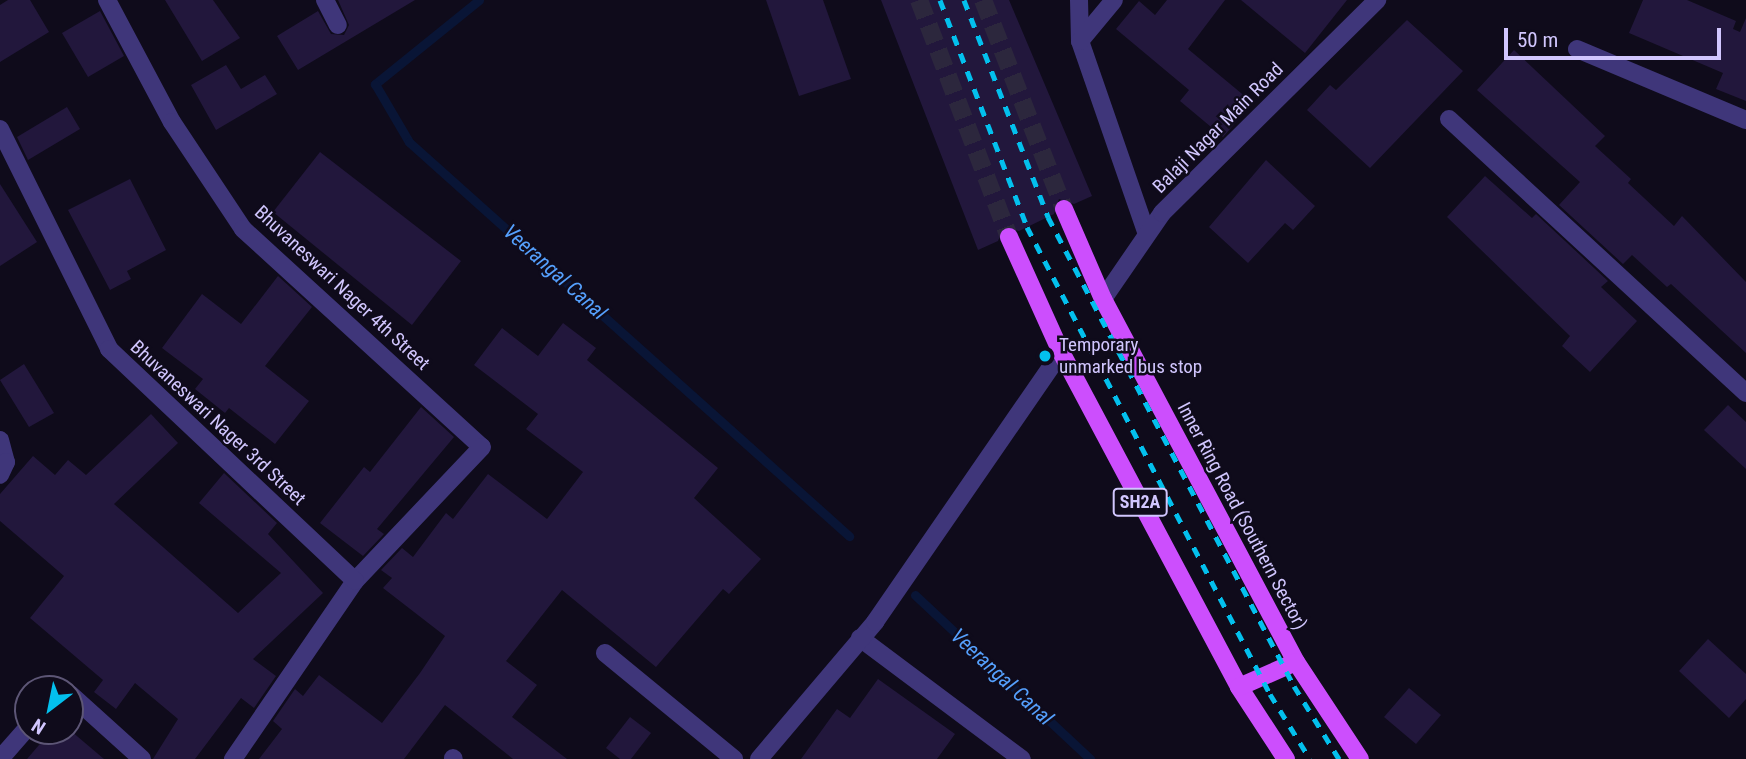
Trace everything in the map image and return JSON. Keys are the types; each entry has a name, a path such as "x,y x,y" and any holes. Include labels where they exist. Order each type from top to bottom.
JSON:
{"main road":[{"name":"Inner Ring Road (Southern Sector)","path":"1064,209 1103,299 1296,662 1360,759"},
{"name":"SH2A","path":"1009,237 1061,352 1239,687 1286,759"},
{"path":"1239,687 1296,662"}],"street":[{"name":"Bhuvaneswari Nager 4th Street","path":"107,0 172,122 243,229 482,447 355,581"},
{"path":"326,0 338,25"},
{"path":"1079,0 1080,41 1146,232"},
{"path":"1080,41 1114,0"},
{"name":"Balaji Nagar Main Road","path":"1103,299 1146,232 1377,0"},
{"path":"1577,49 1746,120"},
{"path":"1449,119 1746,393"},
{"name":"Bhuvaneswari Nager 3rd Street","path":"0,130 108,349 355,581"},
{"path":"759,759 875,622 912,564 1061,352"},
{"path":"0,440 6,462 0,475"},
{"path":"233,759 355,581"},
{"path":"860,638 1022,759"},
{"path":"605,653 734,759"},
{"path":"84,706 142,759"},
{"path":"0,759 14,743"}],"building":[{"path":"8,0 30,0 49,32 0,62 0,5"},
{"path":"165,0 213,0 240,38 202,61"},
{"path":"338,0 415,0 298,70 277,36 318,11 331,34 344,35 349,25"},
{"path":"766,0 823,0 851,79 799,96"},
{"path":"881,0 1009,0 1092,196 1074,204 1059,199 1054,214 1019,231 1004,227 998,241 978,250"},
{"path":"1167,0 1225,0 1188,49 1253,103 1223,137 1180,101 1189,90 1116,29 1139,1 1155,15"},
{"path":"1241,0 1347,0 1305,53"},
{"path":"1643,0 1687,0 1736,21 1733,29 1740,32 1746,18 1746,101 1716,89 1723,73 1629,33"},
{"path":"100,11 124,56 88,77 62,33"},
{"path":"1407,20 1463,71 1370,168 1307,110 1330,85 1336,90"},
{"path":"1514,50 1605,136 1595,146 1631,179 1628,183 1674,226 1682,216 1746,282 1746,353 1671,284 1667,287 1632,255 1623,264 1559,205 1580,182 1477,90"},
{"path":"226,65 241,89 265,75 277,94 216,130 191,85"},
{"path":"67,107 80,129 28,160 17,137"},
{"path":"320,152 461,261 412,325 273,212"},
{"path":"1266,160 1315,206 1293,230 1285,223 1248,263 1209,227"},
{"path":"1485,176 1532,218 1536,214 1608,281 1601,287 1637,321 1590,372 1562,346 1570,336 1447,217"},
{"path":"130,179 166,250 127,271 131,279 110,290 68,210"},
{"path":"0,184 37,242 0,266"},
{"path":"278,276 312,307 265,366 309,401 275,444 229,408 225,413 195,389 203,379 162,348 202,294 241,324"},
{"path":"563,323 596,348 587,360 718,468 694,498 761,559 729,594 723,589 656,667 562,590 506,661 537,685 512,717 567,759 513,759 445,705 404,759 259,759 282,729 273,721 295,689 303,696 319,675 382,723 420,673 445,636 383,588 392,578 381,570 402,548 413,557 446,513 453,519 488,474 547,519 583,472 526,429 538,414 474,365 502,328 538,356"},
{"path":"24,364 54,413 29,427 0,380"},
{"path":"1728,405 1746,422 1746,469 1704,430"},
{"path":"421,407 454,437 377,529 384,534 363,556 320,523 364,467 370,472"},
{"path":"151,414 178,443 114,504 238,613 281,573 199,503 224,473 277,523 268,534 323,593 253,659 276,676 254,708 241,698 195,759 153,759 178,719 135,683 116,709 94,692 103,680 30,618 64,576 0,521 0,494 33,456 55,475 68,460 86,475"},
{"path":"1708,639 1746,674 1746,699 1729,718 1679,671"},
{"path":"878,679 955,734 937,759 801,759 837,709 850,718"},
{"path":"1409,688 1441,715 1416,744 1384,717"},
{"path":"630,717 651,733 631,759 620,759 606,748"},
{"path":"84,742 104,759 27,759 39,745 84,745"}],"waterway":[{"name":"Veerangal Canal","path":"479,0 375,84 409,142 849,536"},
{"name":"Veerangal Canal","path":"915,595 1090,759"}],"tunnel":[{"path":"919,0 1009,237"},
{"path":"983,0 1064,209"}],"railway":[{"path":"940,0 1027,227 1270,694 1310,759"},
{"path":"964,0 1048,217 1294,686 1339,759"}],"place":[{"name":"Temporary unmarked bus stop","path":"1045,356"}]}
